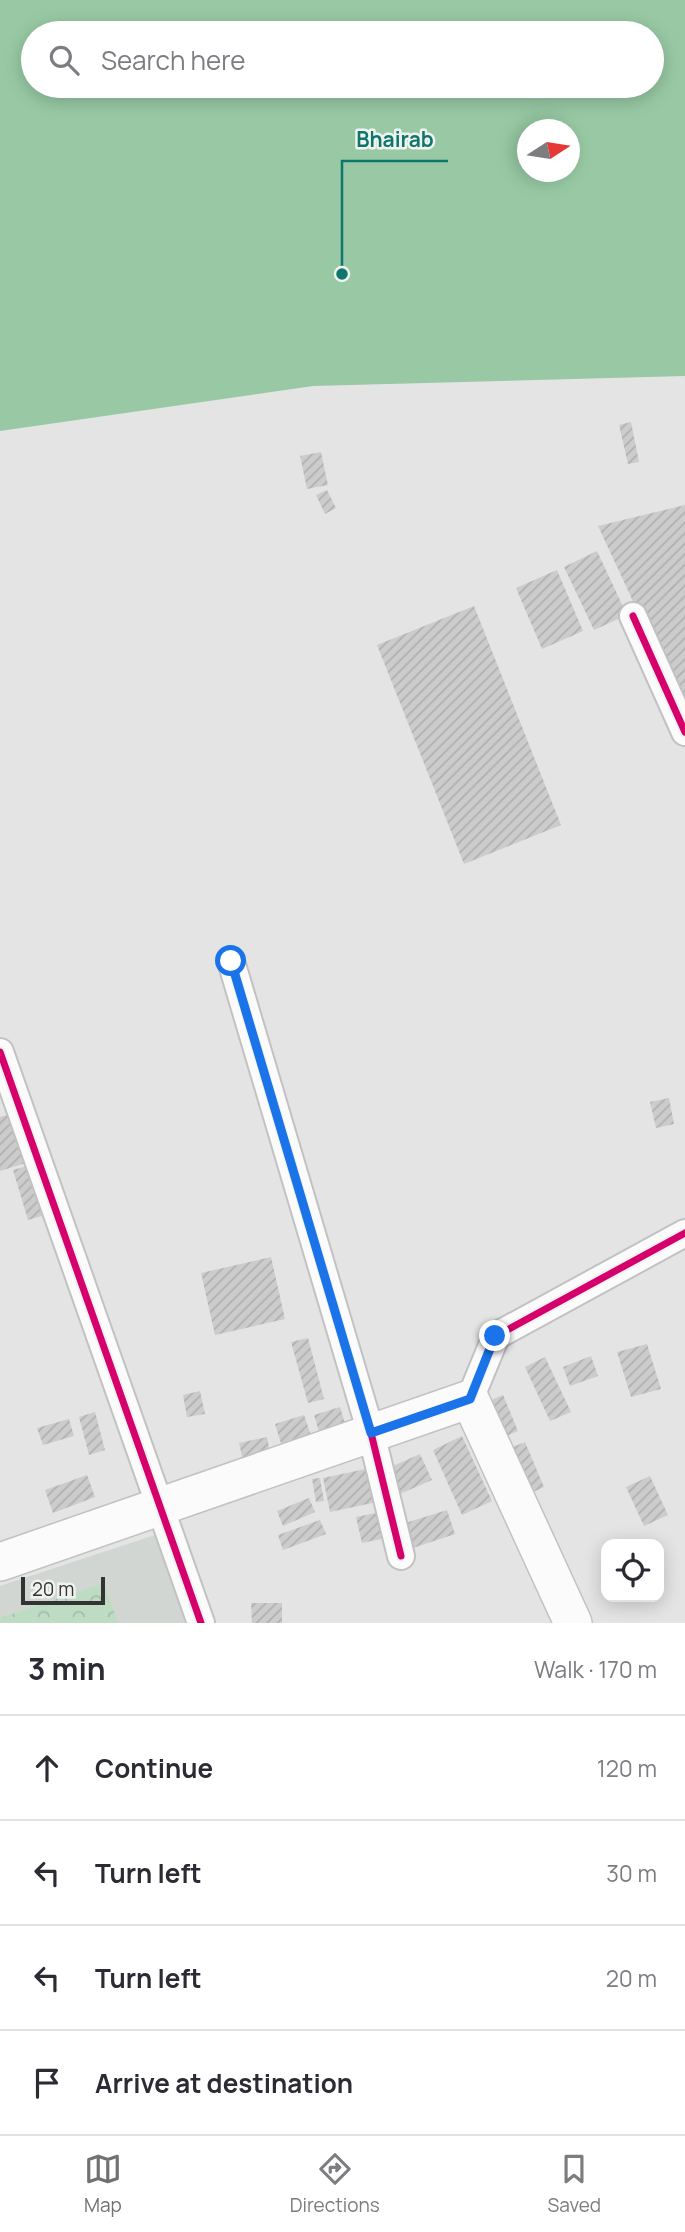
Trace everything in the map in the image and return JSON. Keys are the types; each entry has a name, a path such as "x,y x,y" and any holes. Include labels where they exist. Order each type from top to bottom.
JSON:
{"main road":[{"path":"0,1562 470,1399 573,1623"}],"street":[{"path":"633,616 685,732"},
{"path":"231,961 371,1433 401,1556"},
{"path":"0,1052 201,1623"},
{"path":"470,1399 495,1336 685,1233"}],"shaded area":[{"path":"0,0 685,0 685,376 313,386 0,431"},
{"path":"155,1535 190,1623 0,1623 0,1586"}],"green space":[{"path":"104,1583 118,1623 0,1623 0,1618"}],"building":[{"path":"631,422 639,462 628,464 619,425"},
{"path":"321,452 328,485 307,489 300,456"},
{"path":"327,490 336,508 325,514 316,495"},
{"path":"685,505 685,713 598,526"},
{"path":"597,551 627,615 594,630 564,567"},
{"path":"557,570 583,631 542,649 516,588"},
{"path":"474,606 561,825 464,864 377,645"},
{"path":"669,1098 674,1124 656,1128 650,1102"},
{"path":"11,1114 26,1163 0,1171 0,1117"},
{"path":"34,1164 49,1214 28,1220 13,1170"},
{"path":"271,1257 285,1319 215,1335 201,1273"},
{"path":"308,1338 324,1399 308,1403 291,1342"},
{"path":"647,1344 661,1389 631,1397 617,1352"},
{"path":"591,1356 598,1376 570,1386 563,1367"},
{"path":"545,1357 571,1412 550,1421 525,1367"},
{"path":"200,1391 205,1414 187,1417 183,1395"},
{"path":"503,1395 518,1431 497,1440 482,1404"},
{"path":"340,1407 347,1430 321,1438 314,1415"},
{"path":"95,1412 105,1450 89,1455 79,1417"},
{"path":"304,1415 314,1444 284,1453 275,1424"},
{"path":"69,1419 74,1436 43,1445 37,1428"},
{"path":"462,1436 492,1501 462,1515 433,1450"},
{"path":"267,1437 271,1458 244,1465 239,1443"},
{"path":"525,1442 544,1487 520,1498 501,1452"},
{"path":"420,1454 432,1480 395,1496 384,1470"},
{"path":"370,1468 377,1502 330,1512 323,1478"},
{"path":"87,1475 95,1497 53,1513 45,1490"},
{"path":"650,1476 668,1515 644,1526 626,1487"},
{"path":"320,1478 324,1501 316,1502 312,1479"},
{"path":"309,1498 315,1512 283,1526 277,1511"},
{"path":"447,1510 455,1534 407,1550 399,1525"},
{"path":"381,1512 386,1538 362,1543 356,1517"},
{"path":"320,1520 326,1534 283,1550 278,1535"},
{"path":"251,1603 282,1603 282,1623 252,1623"}],"cycle path":[{"path":"633,616 685,732"},
{"path":"231,961 371,1433 401,1556"},
{"path":"0,1052 201,1623"},
{"path":"470,1399 496,1336 685,1233"}],"place":[{"name":"Bhairab","path":"342,274"}],"route":[{"path":"231,961 371,1433 470,1399 495,1336"}]}
